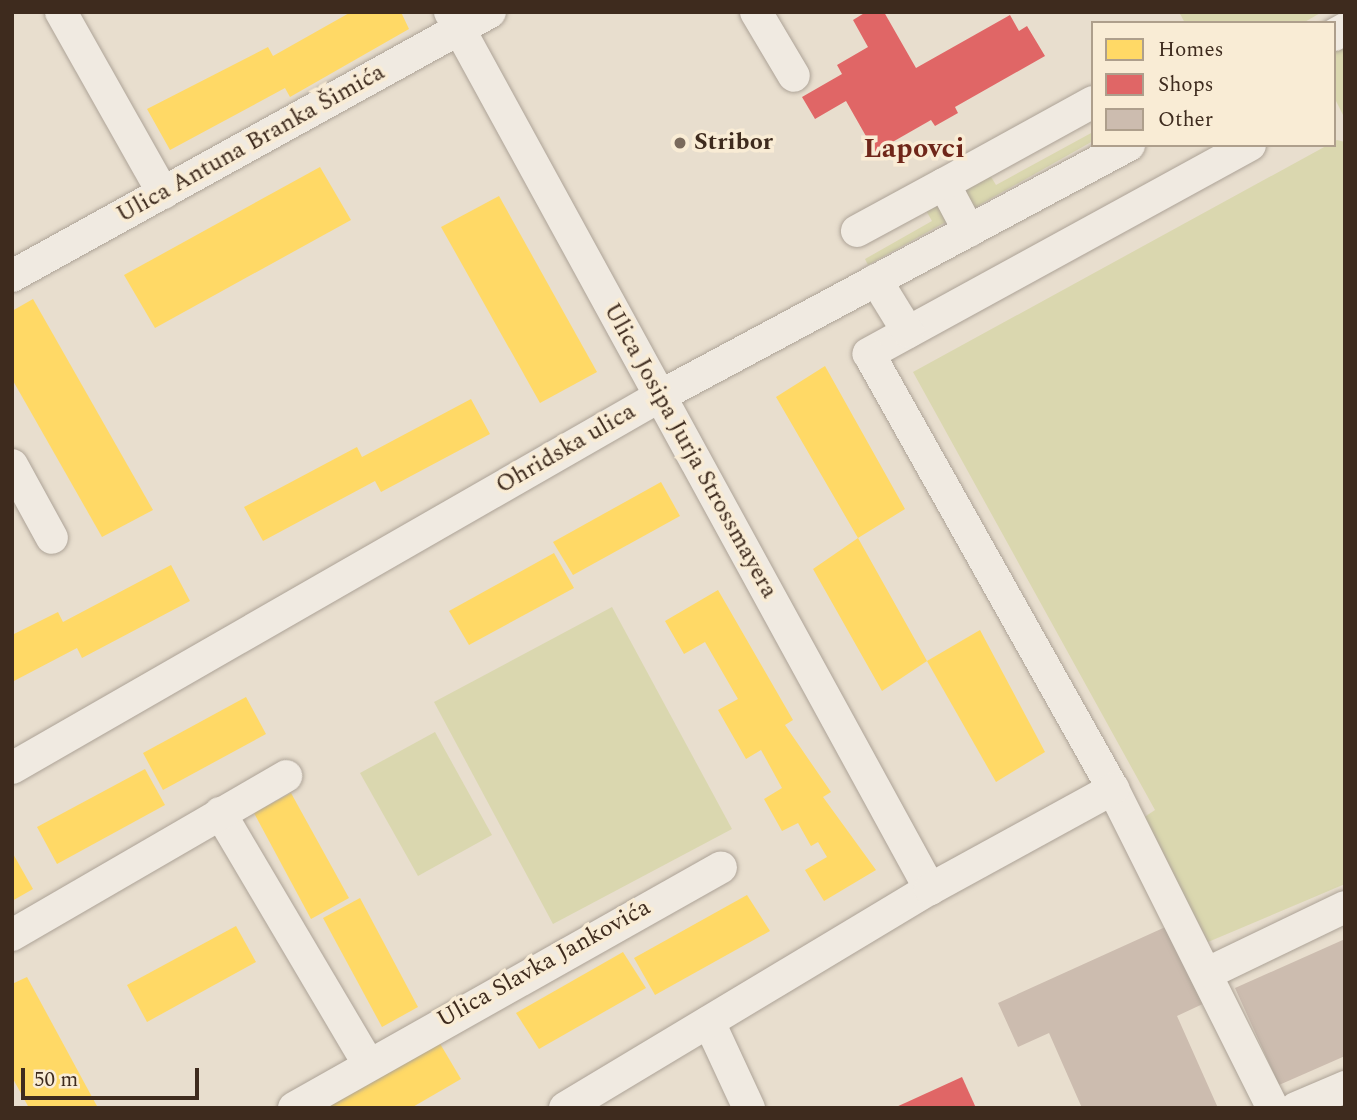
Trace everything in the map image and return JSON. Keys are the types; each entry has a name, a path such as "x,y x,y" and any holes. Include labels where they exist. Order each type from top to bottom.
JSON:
{"street":[{"path":"61,12 163,193"},
{"name":"Ulica Antuna Branka Šimića","path":"12,276 163,193 455,21 490,12"},
{"path":"756,12 794,76"},
{"name":"Ulica Josipa Jurja Strossmayera","path":"455,21 930,889"},
{"path":"857,231 1091,103"},
{"name":"Ohridska ulica","path":"12,768 660,396 1125,147"},
{"path":"1246,147 869,354 1113,789 1210,972 1273,1108"},
{"path":"944,184 969,231"},
{"path":"876,280 908,332"},
{"path":"12,465 52,538"},
{"path":"12,934 286,776"},
{"path":"565,1108 930,889 1113,789"},
{"path":"220,813 367,1062"},
{"name":"Ulica Slavka Jankovića","path":"294,1108 367,1062 722,867"},
{"path":"1210,972 1345,908"},
{"path":"709,1022 749,1108"},
{"path":"1296,1108 1345,1087"}],"shaded area":[{"path":"1179,12 1322,12 1306,21 1184,21"},
{"path":"1345,43 1345,119 1336,101 1336,48"},
{"path":"1091,133 1091,142 969,211 962,189 988,172 996,185"},
{"path":"1336,141 1345,142 1345,884 1208,942 1143,818 1155,810 913,372 1324,147 1336,147"},
{"path":"937,205 953,218 868,265 865,259 932,221 924,207"},
{"path":"612,607 732,829 553,924 434,702"},
{"path":"435,732 492,835 418,876 360,773"}],"building: Homes":[{"path":"351,12 401,12 409,29 290,97 285,88 170,150 147,109 268,47 273,56"},
{"path":"320,167 351,220 155,328 124,275"},
{"path":"499,196 597,372 540,403 441,227"},
{"path":"33,299 153,510 102,537 12,379 12,311"},
{"path":"825,366 905,509 858,538 776,397"},
{"path":"471,399 490,434 381,492 375,481 263,541 244,507 357,447 362,457"},
{"path":"661,482 680,516 573,575 553,542"},
{"path":"858,538 927,661 882,691 813,569"},
{"path":"554,553 574,588 469,645 449,611"},
{"path":"171,565 190,601 82,658 77,648 12,682 12,635 58,612 63,622"},
{"path":"718,590 793,720 785,725 831,792 823,797 876,870 824,901 805,870 827,857 818,842 811,846 798,823 782,831 764,799 782,788 761,750 746,759 718,710 738,699 705,642 684,654 665,621"},
{"path":"980,630 1045,752 996,782 927,661"},
{"path":"246,697 266,734 163,790 143,753"},
{"path":"145,769 165,805 57,864 37,827"},
{"path":"291,793 349,898 311,919 254,813"},
{"path":"12,852 33,889 12,901"},
{"path":"747,895 770,931 655,995 634,958"},
{"path":"360,898 418,1007 382,1027 323,918"},
{"path":"236,926 256,962 147,1022 127,985"},
{"path":"623,952 646,988 539,1049 516,1013"},
{"path":"27,977 98,1108 29,1108 12,1077 12,984"},
{"path":"439,1042 461,1079 411,1108 324,1108"}],"building: Shops":[{"path":"866,12 884,12 916,68 1010,15 1019,31 1027,26 1045,56 955,107 958,113 935,126 931,120 875,152 846,101 815,119 802,97 842,74 837,65 868,47 853,20"},
{"path":"962,1077 976,1108 894,1108"}],"building: Other":[{"path":"1172,924 1207,1002 1177,1016 1218,1108 1082,1108 1049,1033 1018,1047 998,1003"},
{"path":"1345,939 1345,1056 1279,1085 1235,988"}],"place":[{"name":"Stribor","path":"680,143"}],"district":[{"name":"Lapovci","path":"914,149"}]}
